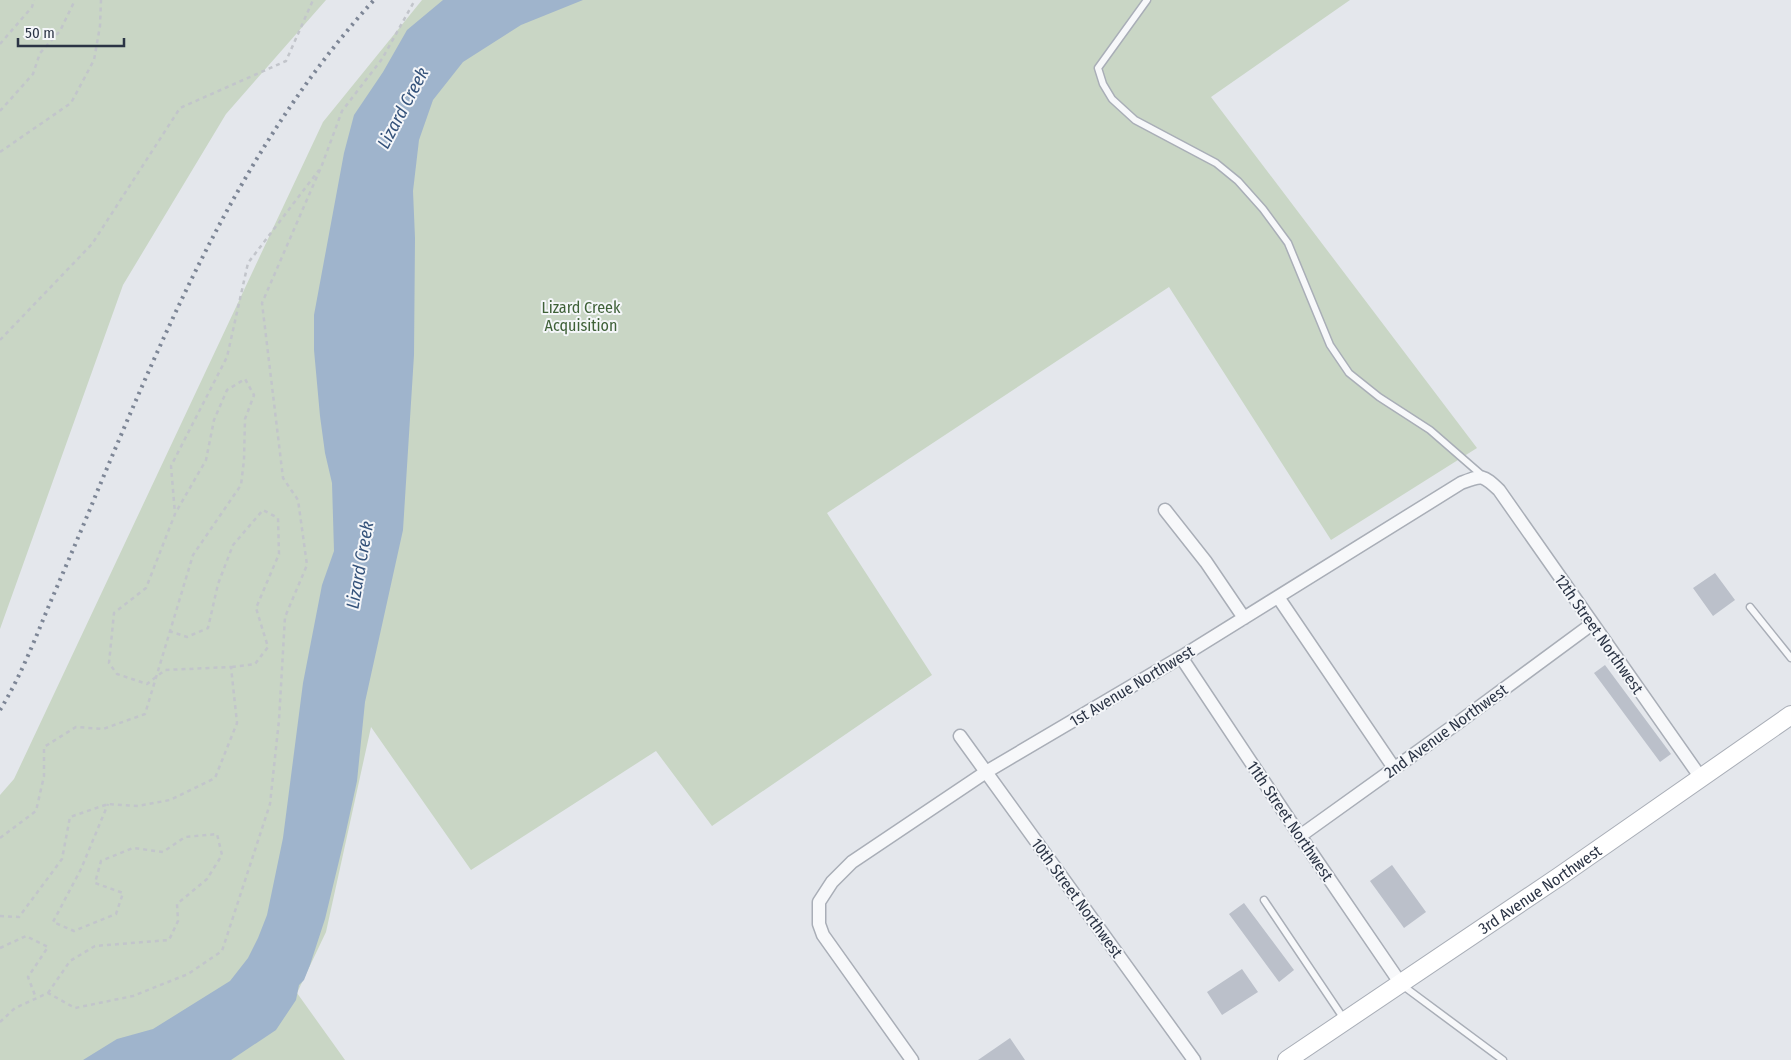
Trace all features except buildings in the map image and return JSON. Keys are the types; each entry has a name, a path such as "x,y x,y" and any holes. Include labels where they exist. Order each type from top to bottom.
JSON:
{"main road":[{"name":"3rd Avenue Northwest","path":"1287,1060 1568,870 1791,715"}],"street":[{"name":"1st Avenue Northwest","path":"912,1060 823,934 818,914 819,902 832,882 852,862 986,772 1181,657 1461,483 1477,477 1485,478"},
{"name":"12th Street Northwest","path":"1485,478 1499,490 1701,778"},
{"path":"1164,510 1206,562 1244,618"},
{"path":"1278,596 1394,768"},
{"name":"2nd Avenue Northwest","path":"1300,836 1592,624"},
{"name":"11th Street Northwest","path":"1181,657 1400,984"},
{"name":"10th Street Northwest","path":"960,736 1194,1060"}],"lane":[{"path":"1147,0 1098,68 1103,84 1112,99 1135,120 1216,163 1238,181 1263,209 1288,243 1330,345 1349,373 1378,397 1430,430 1485,478"},
{"path":"1750,607 1791,658"},
{"path":"1264,900 1345,1020"},
{"path":"1400,984 1503,1060"}],"path":[{"path":"0,44 32,7 34,0"},
{"path":"0,111 33,74 40,53 60,31 75,0"},
{"path":"0,152 71,103 94,60 100,26 101,0"},
{"path":"0,340 92,244 180,108 286,61 313,0"},
{"path":"48,993 75,1008 133,996 188,974 222,951 270,804 279,720 285,617 306,565 298,500 283,478 262,303 322,165 342,111 382,59 415,0"},
{"path":"175,514 171,466 227,357 248,263 322,165"},
{"path":"0,838 36,811 44,776 44,747 76,727 104,729 145,714 157,677 169,631 193,555 241,485 245,419 254,395 245,379 227,390 214,420 206,460 175,514 146,588 114,613 109,663 117,674 147,684 157,677 165,670 255,664 268,647 256,608 279,554 278,518 263,510 233,545 218,584 208,628 187,637 169,631"},
{"path":"0,916 19,917 62,859 70,817 108,804 138,806 170,800 215,778 237,723 231,667"},
{"path":"0,1022 15,1008 48,993 70,961 95,946 169,940 178,920 177,904 207,879 222,855 217,834 185,837 163,852 134,848 101,861 95,883 123,893 116,914 74,932 53,922 81,869 108,804"},
{"path":"0,948 26,936 48,947 28,977 36,998"}],"green space":[{"path":"0,0 326,0 226,114 123,285 0,629"},
{"name":"Lizard Creek Acquisition","path":"422,0 1350,0 1211,97 1477,448 1331,540 1169,287 827,513 932,675 712,826 656,751 471,870 371,727 326,932 297,993 345,1060 0,1060 0,795 14,779 323,122"}],"water":[{"name":"Lizard Creek","path":"443,0 583,0 521,25 463,62 433,100 419,140 413,191 415,238 414,355 403,530 365,702 357,781 325,919 310,965 304,980 299,985 296,1000 276,1030 231,1060 83,1060 117,1039 153,1029 230,981 248,958 267,915 283,838 303,683 322,585 334,551 332,483 325,453 320,416 314,350 314,315 344,153 354,115 383,72 407,30"}],"railway":[{"path":"0,710 15,684 27,657 153,361 215,233 249,171 287,111 328,54 374,0"}]}
